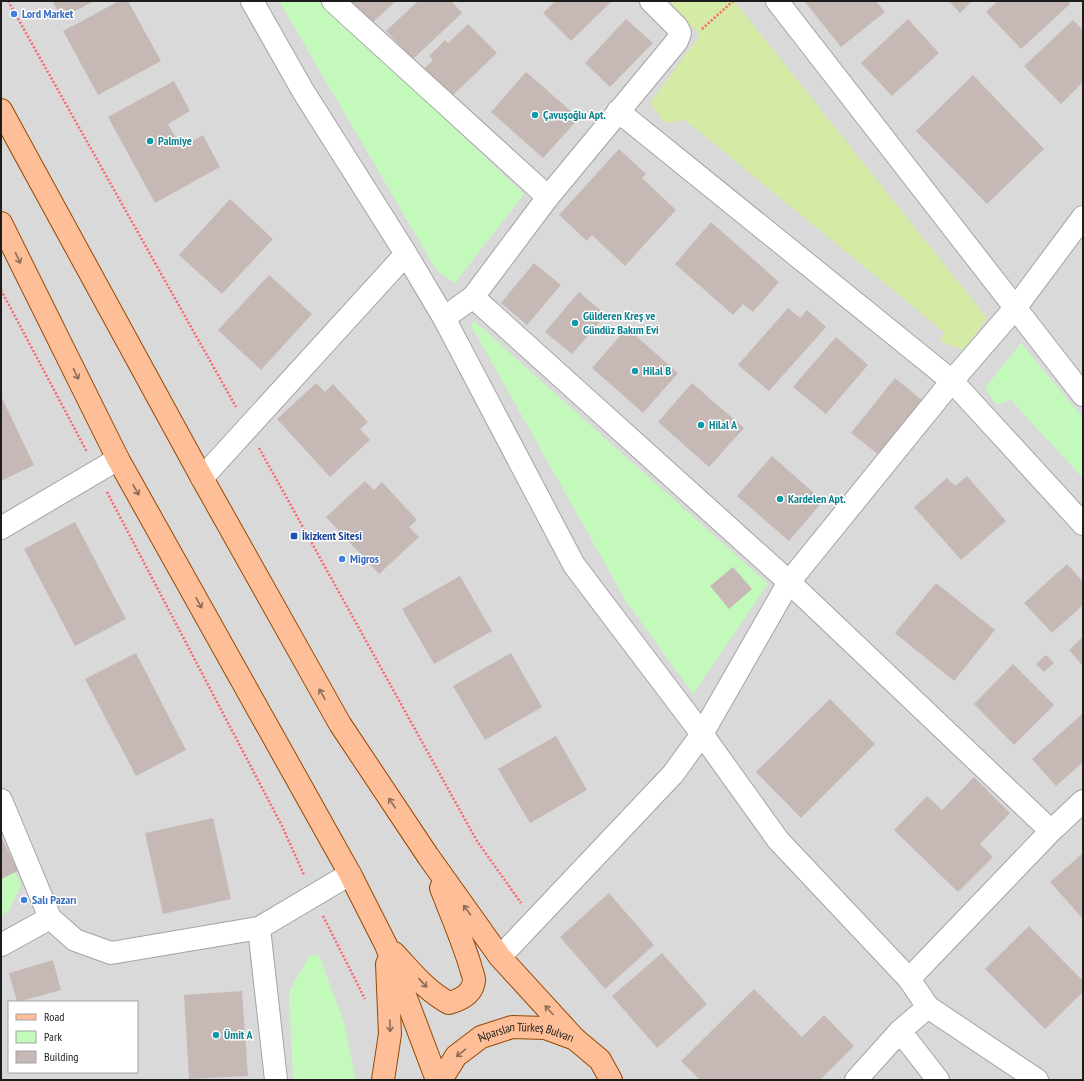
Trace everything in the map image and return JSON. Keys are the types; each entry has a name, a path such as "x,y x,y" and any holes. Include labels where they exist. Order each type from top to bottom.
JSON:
{"main road":[{"path":"1,110 202,478 340,724 428,856 500,957 575,1039"},
{"path":"1,223 118,459 350,874 386,945 437,1080"},
{"path":"386,945 428,989 438,997 449,1002 459,1000 472,988 474,979 466,953 428,856"},
{"path":"383,1080 390,1034 386,945"},
{"name":"Alparslan Türkeş Bulvarı","path":"441,1080 456,1056 481,1037 512,1027 545,1028 575,1039 600,1060 611,1080"}],"street":[{"path":"252,1 303,91 406,254 444,318 574,565 702,734 778,840 909,979 928,1007 1037,1080"},
{"path":"333,1 548,197"},
{"path":"444,318 472,297 548,197 677,41 680,34 677,27 651,1"},
{"path":"777,1 1083,395"},
{"path":"618,111 952,380 1083,524"},
{"path":"500,957 673,774 702,734 789,582 952,380 1016,307 1083,217"},
{"path":"202,478 406,254"},
{"path":"472,297 789,582 1051,831"},
{"path":"1,528 118,459"},
{"path":"1,800 50,918 76,940 111,953 259,928 350,874"},
{"path":"909,979 1051,831 1083,801"},
{"path":"1,945 50,918"},
{"path":"259,928 276,1080"},
{"path":"856,1080 900,1031 928,1007"},
{"path":"900,1031 938,1080"}],"path":[{"path":"8,1 477,841 534,921"},
{"path":"680,34 699,32 733,1"},
{"path":"1,290 282,826 313,896 367,1002"}],"shaded area":[{"path":"1,1 1083,1 1083,1080 1,1080"}],"green space":[{"path":"279,1 320,1 524,194 455,283 437,271"},
{"path":"668,1 734,1 987,318 964,350 940,341 944,332 685,120 665,123 650,103 700,35"},
{"path":"474,321 768,584 693,694 626,601 471,325"},
{"path":"1021,343 1083,418 1083,478 1011,400 997,405 985,388"},
{"path":"1,845 21,885 9,911 1,915"},
{"path":"319,955 344,1023 356,1080 293,1080 289,992 309,956"}],"building":[{"path":"52,1 94,1 62,18"},
{"path":"119,1 128,1 161,61 98,95 63,31"},
{"path":"351,1 396,1 372,23"},
{"path":"418,1 451,1 462,13 413,59 386,31"},
{"path":"555,1 612,1 571,41 543,13"},
{"path":"804,1 876,1 885,12 841,47"},
{"path":"949,1 972,1 960,13"},
{"path":"998,1 1068,1 1070,4 1021,49 986,12"},
{"path":"626,19 653,43 610,87 585,63"},
{"path":"908,19 939,53 892,96 861,63"},
{"path":"1073,20 1083,30 1083,82 1061,104 1024,66"},
{"path":"468,24 497,53 451,97 424,69 433,60 429,56 445,40 448,43"},
{"name":"Çavuşoğlu Apt.","path":"526,72 579,118 543,158 491,112"},
{"path":"973,75 1044,149 987,204 916,131"},
{"name":"Palmiye","path":"174,81 190,111 168,124 181,147 203,135 220,167 155,203 108,117"},
{"path":"619,149 646,174 642,178 676,210 625,266 592,235 587,241 559,215"},
{"path":"230,199 273,239 222,294 179,255"},
{"path":"711,222 779,282 753,312 743,304 733,315 675,264"},
{"path":"534,263 561,285 527,325 501,303"},
{"path":"269,275 312,314 261,370 218,330"},
{"name":"Gülderen Kreş ve Gündüz Bakım Evi","path":"579,292 606,315 572,354 545,332"},
{"path":"788,308 800,318 807,310 826,327 769,391 738,365"},
{"name":"Hilal B","path":"627,328 678,373 643,413 592,368"},
{"path":"836,337 868,365 826,414 793,387"},
{"path":"895,378 923,401 879,455 851,433"},
{"path":"316,383 325,392 333,384 368,422 360,429 370,440 330,477 277,419"},
{"name":"Hilal A","path":"692,383 744,428 709,467 658,422"},
{"path":"1,396 34,465 1,481"},
{"name":"Kardelen Apt.","path":"772,456 823,501 789,541 737,496"},
{"path":"967,476 1006,521 961,560 914,507 947,478 955,486"},
{"path":"365,481 374,490 382,482 417,520 409,527 419,537 379,574 326,517"},
{"path":"75,522 126,619 75,646 24,549"},
{"path":"1067,564 1083,582 1083,605 1052,633 1024,603"},
{"path":"733,567 752,589 729,609 710,586"},
{"path":"460,576 492,631 434,664 402,609"},
{"path":"936,583 995,630 954,681 895,633"},
{"path":"1083,637 1083,666 1069,650"},
{"path":"136,653 186,750 136,776 85,679"},
{"path":"511,653 542,707 485,740 453,686"},
{"path":"1046,655 1054,663 1044,672 1036,664"},
{"path":"1013,664 1054,705 1014,745 974,704"},
{"path":"830,699 875,744 801,818 756,772"},
{"path":"1083,713 1083,762 1056,786 1032,759"},
{"path":"556,736 587,790 530,823 498,769"},
{"path":"974,777 1010,813 980,844 993,857 958,892 894,830 927,796 942,810"},
{"path":"213,818 231,899 163,914 145,833"},
{"path":"1,836 18,871 1,879"},
{"path":"1083,853 1083,919 1050,882"},
{"path":"609,893 654,945 605,989 560,937"},
{"path":"1029,926 1083,981 1083,992 1045,1029 985,969"},
{"path":"662,953 707,1004 657,1048 612,996"},
{"path":"53,960 61,990 17,1001 9,973"},
{"path":"754,989 802,1037 824,1015 854,1046 820,1080 700,1080 681,1061"},
{"name":"Ümit A","path":"242,991 248,1076 189,1079 184,995"}],"place":[{"name":"Lord Market","path":"14,14"},
{"name":"Çavuşoğlu Apt.","path":"535,115"},
{"name":"Palmiye","path":"150,141"},
{"name":"Gülderen Kreş ve Gündüz Bakım Evi","path":"575,323"},
{"name":"Hilal B","path":"635,371"},
{"name":"Hilal A","path":"701,425"},
{"name":"Kardelen Apt.","path":"780,499"},
{"name":"İkizkent Sitesi","path":"294,536"},
{"name":"Migros","path":"342,559"},
{"name":"Salı Pazarı","path":"24,900"},
{"name":"Ümit A","path":"216,1035"}]}
